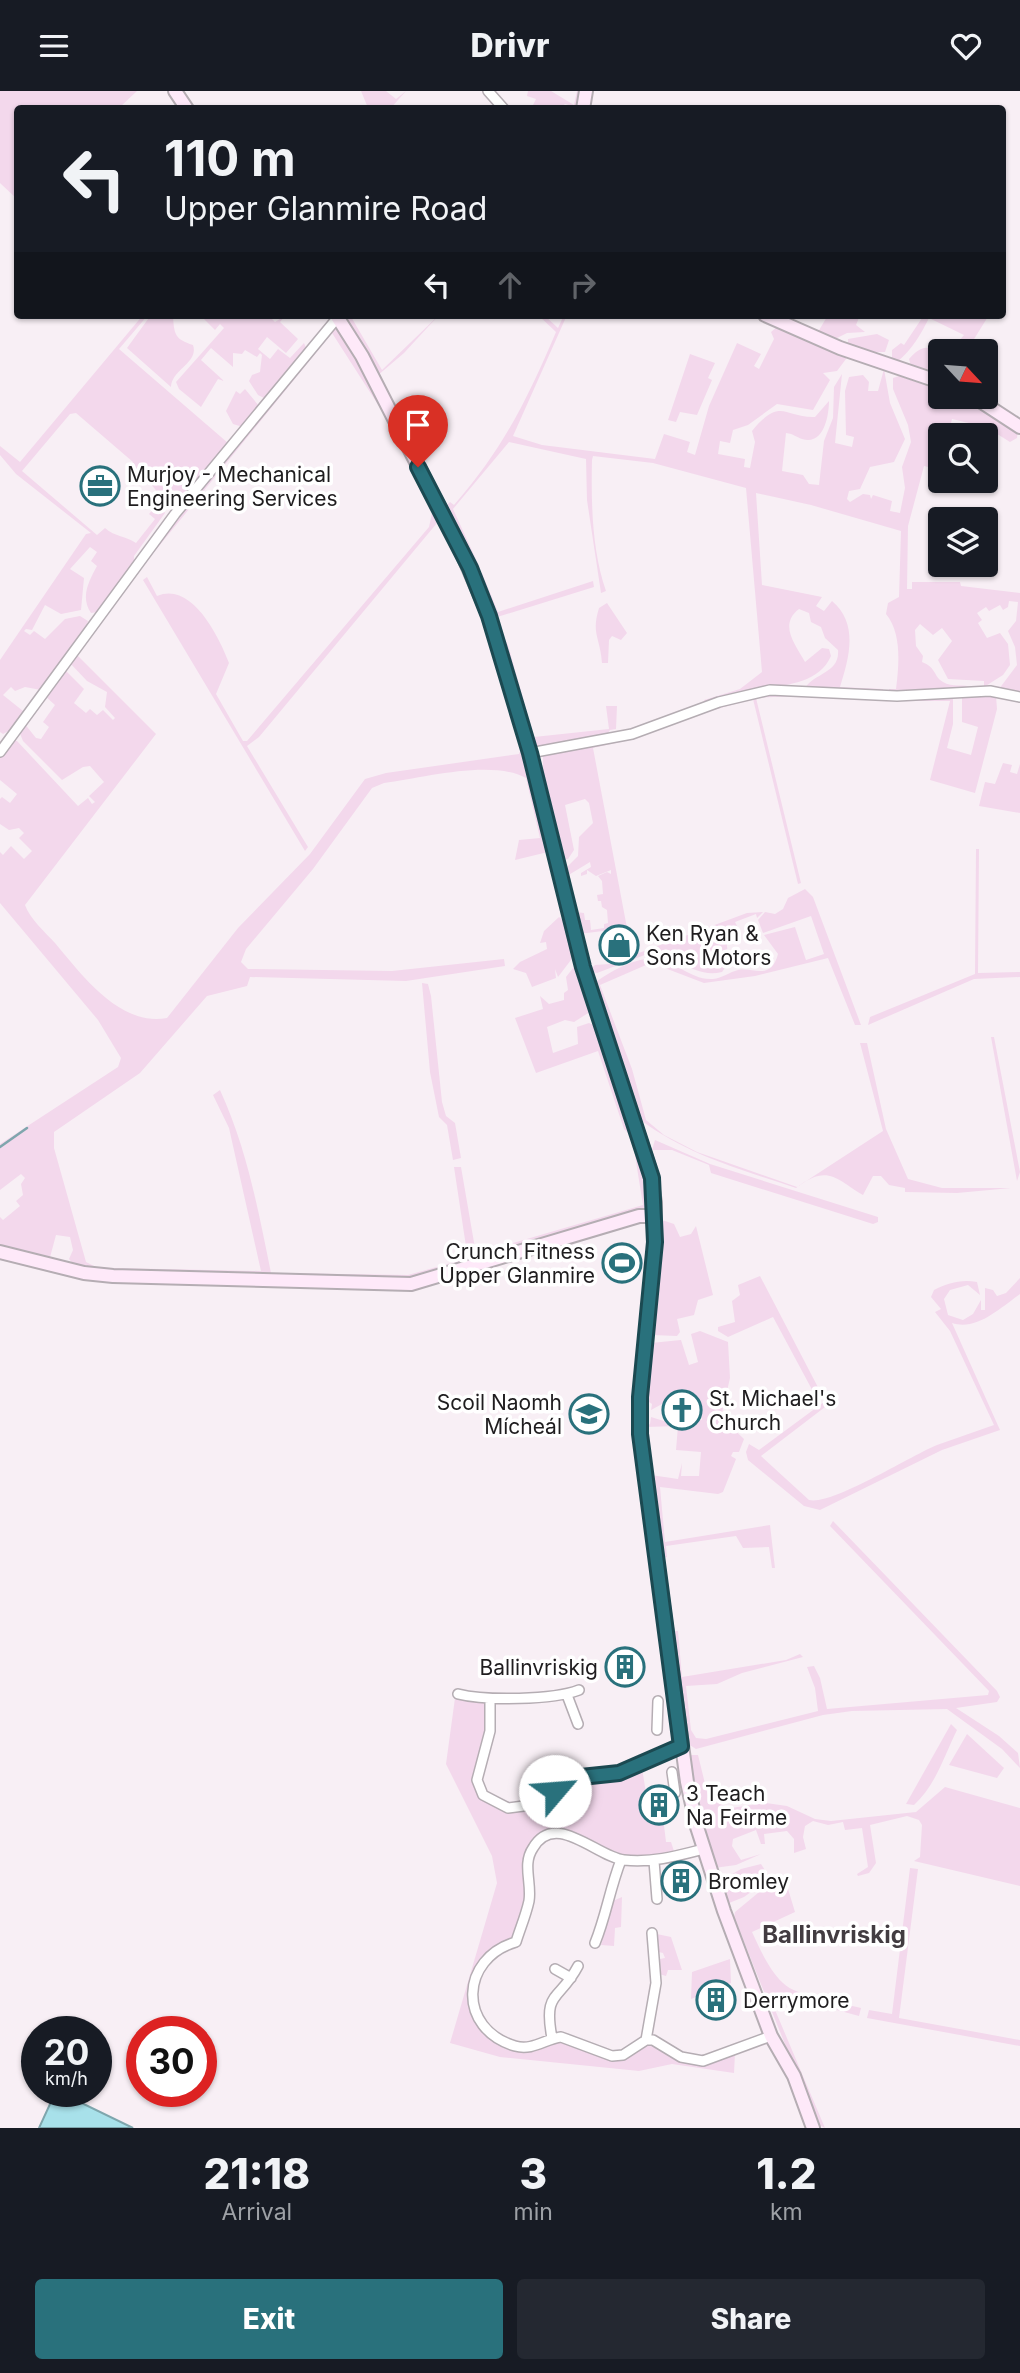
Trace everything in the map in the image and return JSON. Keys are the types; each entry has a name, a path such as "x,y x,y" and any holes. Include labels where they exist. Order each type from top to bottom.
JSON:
{"main road":[{"path":"339,319 362,356 470,568 491,623 530,753 579,953 649,1167 655,1216 639,1423 681,1746 679,1787 771,2036 794,2076 813,2128"},
{"path":"774,319 840,348 928,378"},
{"path":"992,409 1020,427"},
{"path":"0,1252 84,1273 113,1276 403,1285 639,1216 655,1216"}],"street":[{"path":"488,91 500,105"},
{"path":"0,752 175,515 335,319"},
{"path":"530,753 620,737 719,702 770,690 897,696 990,691 1020,697"},
{"path":"458,1694 490,1700 567,1695 579,1690"},
{"path":"567,1695 578,1724"},
{"path":"490,1700 490,1731 477,1780 483,1795 508,1808 539,1804 563,1786 581,1777 619,1773 681,1746"},
{"path":"657,1730 658,1701"},
{"path":"658,1716 677,1717"},
{"path":"672,1772 679,1787"},
{"path":"704,1849 654,1861 621,1860 564,1833 550,1834 540,1840 528,1858 529,1902 516,1942 497,1949 477,1971 472,2002 484,2026 493,2035 516,2046 541,2045 552,2038 574,2041 612,2056 623,2055 646,2040 662,2043 681,2057 703,2061 771,2036"},
{"path":"595,1943 604,1919 607,1896 621,1860"},
{"path":"654,1861 657,1899"},
{"path":"646,2040 656,1983 652,1933"},
{"path":"552,2038 547,2014 550,2001 578,1966"},
{"path":"555,1969 571,1978"}],"shaded area":[{"path":"0,91 137,91 122,105 14,105 14,196 0,183"},
{"path":"361,91 386,91 396,99 406,91 394,105 367,105"},
{"path":"528,91 551,91 574,105 533,105 536,99 527,96"},
{"path":"577,91 582,91 580,105 574,105"},
{"path":"140,319 145,319 119,349 228,443 179,502 165,501 150,483 130,478 127,470 133,462 76,413 70,414 22,471 97,535 105,528 136,543 155,519 149,514 155,507 161,507 165,513 134,556 134,564 98,612 91,613 86,601 89,583 97,566 91,561 97,552 90,547 70,569 84,578 81,610 61,614 45,605 32,630 24,631 30,635 34,631 45,639 65,619 80,616 88,621 83,634 41,690 25,687 15,691 11,687 3,695 23,711 36,697 12,729 3,734 0,732 0,660 86,534 91,533 16,474 0,455 0,446 20,462"},
{"path":"148,319 173,319 177,335 182,341 193,345 194,351 172,381 171,387 127,348"},
{"path":"204,319 272,319 275,322 283,319 280,322 298,339 286,353 267,337 258,349 270,359 278,349 290,358 304,343 306,348 264,398 258,395 249,381 252,375 260,372 260,353 257,357 245,350 242,354 233,353 233,367 211,348 201,360 224,381 218,379 201,407 179,389 176,382 224,328 220,324 215,330"},
{"path":"343,319 352,319 382,370 435,319 404,353 377,376"},
{"path":"542,319 548,319 558,328 562,319 565,319 513,436 542,445 655,459 664,434 690,442 687,452 695,455 709,406 737,343 761,354 754,366 759,369 774,339 771,332 778,326 849,355 837,371 823,373 830,380 813,410 777,404 748,425 733,430 730,443 720,441 718,454 745,459 744,467 750,468 755,442 752,431 762,420 777,411 815,417 829,401 824,428 816,438 802,439 786,433 782,471 803,475 809,484 819,485 824,441 833,418 834,387 842,374 835,443 852,447 854,437 846,435 845,391 849,377 863,375 869,382 868,391 878,391 884,369 890,403 905,439 894,462 870,467 860,489 849,491 847,499 850,502 863,494 870,495 871,499 873,495 892,501 890,511 900,513 905,488 902,467 911,442 908,425 893,389 893,378 899,376 928,386 928,409 984,409 1018,430 1017,438 1010,442 998,434 998,423 969,423 952,419 951,423 928,423 928,467 924,466 908,526 907,589 912,589 912,582 960,582 961,586 1020,593 1020,692 999,689 1017,665 1015,647 1008,631 1016,621 1018,602 1009,601 1008,607 1003,610 1000,605 989,611 986,607 977,613 982,620 978,623 987,638 1000,633 1008,644 1010,665 1003,675 984,687 984,681 948,679 938,660 952,641 942,628 933,635 920,624 915,630 916,646 923,656 922,662 943,682 973,688 889,692 889,689 896,689 898,650 895,630 886,614 888,603 899,597 901,531 811,505 756,493 762,585 822,597 816,606 824,611 832,601 846,620 849,631 849,653 840,687 883,689 883,692 805,688 835,664 838,650 825,638 821,627 811,622 809,613 799,609 793,615 789,628 794,642 805,662 822,648 829,649 831,656 824,667 815,675 792,684 742,692 705,704 704,700 740,689 762,672 746,488 653,463 593,456 593,527 606,591 601,593 587,500 586,459 509,442 453,509 480,568 477,570 446,506 450,502 454,505 487,464 535,380 556,332"},
{"path":"826,319 858,319 856,325 865,332 847,333 835,339 818,332"},
{"path":"921,319 928,319 919,336 897,362 892,360 892,350 901,343 904,345"},
{"path":"931,319 987,319 974,339 961,339 964,335"},
{"path":"333,329 338,329 347,339 414,468 411,470 384,414 332,333 142,567 141,563"},
{"path":"877,334 889,340 885,352 871,352 848,346 848,339"},
{"path":"923,348 928,348 928,373 911,366 909,359"},
{"path":"690,354 715,363 708,378 712,380 697,415 680,412 676,422 668,420"},
{"path":"245,389 259,406 243,427 233,424 226,411 236,391 240,394"},
{"path":"416,472 449,533 488,625 485,626 469,584 437,523 259,737 247,746 308,847 305,851 143,580 147,577 157,596 182,596 193,604 211,626 229,663 216,694 243,741 247,741 429,527 432,513 413,474"},
{"path":"135,572 77,655 156,734 25,905 34,920 77,969 118,1007 133,1015 150,1019 167,1018 238,928 310,854 365,779 386,773 519,754 521,749 487,632 490,631 507,683 548,852 515,860 519,840 540,838 526,778 495,770 456,771 384,783 372,788 313,869 246,949 241,962 248,969 392,971 504,959 505,966 406,981 250,977 247,986 207,996 140,1073 54,1132 54,1148 86,1262 96,1267 112,1268 261,1271 229,1128 213,1095 220,1090 245,1157 271,1273 408,1275 465,1259 467,1253 454,1167 461,1167 476,1254 643,1205 632,1137 624,1129 598,1051 536,1073 515,1018 543,1009 540,996 549,1004 564,1000 564,993 568,990 566,977 573,968 580,970 593,1010 574,1022 565,1020 547,1027 553,1053 578,1044 577,1027 589,1023 596,1026 644,1172 646,1209 410,1280 106,1273 74,1265 69,1259 73,1250 70,1237 56,1235 49,1261 0,1247 0,1217 3,1220 20,1206 16,1201 23,1195 21,1184 25,1178 21,1174 0,1190 0,1144 118,1067 121,1058 98,1020 0,903 0,852 3,855 11,846 24,859 32,851 19,838 24,833 19,828 9,830 0,824 0,799 2,797 10,803 17,794 0,780 0,758 13,740 17,741 78,806 88,798 92,804 95,802 89,796 104,782 90,766 83,767 62,780 23,741 19,731 24,723 36,738 41,739 49,727 43,722 55,705 45,696 64,669 84,689 74,703 86,713 90,709 97,715 103,710 113,720 115,718 105,707 107,692 87,681 69,662"},
{"path":"482,573 498,612 593,581 594,587 494,618 478,574"},
{"path":"607,603 627,633 621,640 612,636 609,640 608,663 602,663 596,624 599,608"},
{"path":"496,625 508,645 534,737 609,729 606,706 617,706 616,729 610,730 606,737 537,746 532,743"},
{"path":"776,693 953,698 953,724 947,748 971,755 978,727 962,722 962,697 996,696 997,709 975,793 930,780 950,701 756,698 801,883 798,884 753,699 688,717 737,700"},
{"path":"682,719 629,740 593,748 627,928 579,934 576,912 584,913 585,920 590,920 591,930 604,928 604,924 608,923 607,910 602,907 601,901 598,901 597,895 603,894 602,881 598,876 607,872 611,874 611,870 596,876 587,870 587,874 581,876 581,873 591,867 590,862 567,876 565,869 578,856 579,837 593,823 589,803 585,799 565,805 574,850 568,859 563,860 543,773 543,757 540,755"},
{"path":"1003,763 1012,765 1010,772 1017,774 1020,764 1020,813 979,806 985,782 995,784"},
{"path":"976,849 979,849 978,973 1020,972 1020,977 974,979 868,1025 870,1017 975,974"},
{"path":"805,889 813,897 861,1025 855,1025 828,958 755,976 704,983 657,965 646,965 600,985 632,1069 646,1120 664,1135 697,1152 660,1133 642,1121 593,984 632,962 646,959 664,961 704,979 713,979 738,970 766,970 775,962 778,954 764,935 795,927 806,960 824,954 811,916 763,933 758,920 765,912 775,914 783,909 788,898"},
{"path":"763,912 757,918 756,914 735,922 738,928 726,939 729,962 722,972 702,972 668,957 650,953 597,973 589,971 595,965 609,964 747,913"},
{"path":"559,917 566,923 574,956 558,977 555,969 556,978 532,987 526,973 513,969 520,962 547,949 546,942 540,943 544,931"},
{"path":"422,983 428,984 431,996 442,1102 446,1116 455,1123 461,1158 453,1160 447,1125 439,1117 430,1072"},
{"path":"991,1037 994,1037 1020,1172 1017,1181"},
{"path":"860,1043 867,1043 886,1129 908,1179 942,1188 1011,1188 957,1193 905,1192 905,1188 889,1185 881,1176 873,1176 863,1195 839,1180 824,1175 816,1176 796,1188 697,1152 797,1187 883,1131"},
{"path":"655,1140 710,1164 878,1217 878,1222 873,1224 711,1173 709,1165 672,1150 652,1150"},
{"path":"662,1220 674,1224 680,1237 691,1234 696,1226 713,1295 698,1300 694,1315 677,1319 680,1332 677,1336 652,1335"},
{"path":"760,1276 822,1395 816,1397 773,1317 728,1337 718,1331 718,1327 735,1322 732,1301 740,1295 738,1285"},
{"path":"1020,1278 1020,1294 996,1311 970,1324 952,1323 1000,1430 942,1450 820,1510 804,1506 748,1460 746,1452 749,1444 759,1450 824,1402 825,1407 761,1456 809,1500 820,1500 853,1488 937,1445 994,1425 950,1331 935,1312 941,1309 931,1297 934,1290 950,1284 977,1282 980,1295 968,1285 950,1290 944,1299 948,1315 963,1320 973,1314 981,1300 981,1310 985,1310 985,1288 993,1290 997,1296 1006,1293"},
{"path":"700,1331 728,1342 730,1378 721,1417 744,1439 739,1452 733,1452 731,1456 736,1459 723,1492 718,1494 660,1487 665,1542 770,1525 775,1568 772,1568 769,1547 743,1548 736,1536 666,1546 667,1557 663,1558 651,1475 678,1479 682,1463 681,1476 699,1476 701,1452 676,1450 678,1426 645,1427 650,1424 651,1417 667,1422 702,1420 700,1402 662,1404 651,1410 652,1404 646,1400 651,1343 681,1340 689,1365 698,1362 691,1334"},
{"path":"833,1521 997,1691 1000,1697 997,1702 956,1708 999,1736 1018,1753 1020,1768 1002,1749 947,1709 852,1711 823,1715 696,1749 685,1742 675,1631 678,1631 682,1677 786,1660 800,1654 803,1657 742,1673 717,1684 686,1686 691,1730 696,1738 706,1739 818,1711 815,1688 807,1667 814,1666 820,1678 827,1709 988,1695 989,1691 830,1526"},
{"path":"455,1698 486,1703 484,1741 473,1778 476,1790 485,1800 505,1810 528,1811 578,1781 642,1768 650,1818 663,1817 666,1842 671,1842 675,1854 629,1856 604,1849 562,1830 532,1844 529,1902 516,1942 485,1959 473,2002 484,2026 520,2046 561,2037 611,2056 653,2043 691,2063 735,2053 734,2073 672,2064 639,2071 500,2057 450,2043 497,1883 492,1856 446,1764"},
{"path":"951,1724 957,1730 934,1779 914,1805 906,1804"},
{"path":"967,1734 1004,1768 997,1778 949,1765"},
{"path":"691,1755 698,1755 709,1800 731,1808 766,1803 787,1806 815,1819 831,1821 916,1812 945,1787 1020,1808 1020,1886 914,1861 920,1857 922,1825 919,1820 907,1816 870,1825 876,1863 869,1873 858,1876 857,1874 868,1867 862,1828 845,1830 843,1822 828,1825 813,1821 805,1826 803,1837 806,1849 794,1853 794,1839 787,1831 764,1834 765,1844 761,1844 756,1830 733,1839 732,1846 741,1860 761,1854 736,1865 714,1868 688,1760"},
{"path":"761,1864 770,1878 744,1897 729,1903 720,1881 741,1869"},
{"path":"910,1868 918,1869 899,2018 1020,2040 1020,2046 867,2018 869,2010 892,2014"},
{"path":"785,1879 795,1912 752,1932 769,1966 783,1983 798,1992 861,2008 859,2016 778,1994 770,1998 825,2128 817,2124 734,1917 735,1912 769,1884"},
{"path":"622,1897 621,1927 615,1928 614,1946 601,1945 610,1914 608,1903"},
{"path":"652,1933 671,1937 682,1970 668,1970 666,1976 656,1973 655,1960 665,1958 663,1953 654,1951"},
{"path":"730,1959 731,1983 691,1999 692,1972"}],"water":[{"path":"49,2107 90,2107 133,2128 39,2128"}],"waterway":[{"path":"0,1147 27,1128"}],"place":[{"name":"Murjoy - Mechanical Engineering Services","path":"100,486"},
{"name":"Ken Ryan & Sons Motors","path":"619,945"},
{"name":"Crunch Fitness Upper Glanmire","path":"622,1263"},
{"name":"St. Michael's Church","path":"682,1410"},
{"name":"Scoil Naomh Mícheál","path":"589,1414"},
{"name":"Ballinvriskig","path":"625,1667"},
{"name":"3 Teach Na Feirme","path":"659,1805"},
{"name":"Bromley","path":"681,1881"},
{"name":"Derrymore","path":"716,2000"}],"district":[{"name":"Ballinvriskig","path":"834,1934"}],"route":[{"path":"418,467 470,568 489,616 530,753 583,967 640,1138 654,1189 655,1242 640,1397 640,1434 681,1746 619,1773 581,1777 555,1791"}]}
